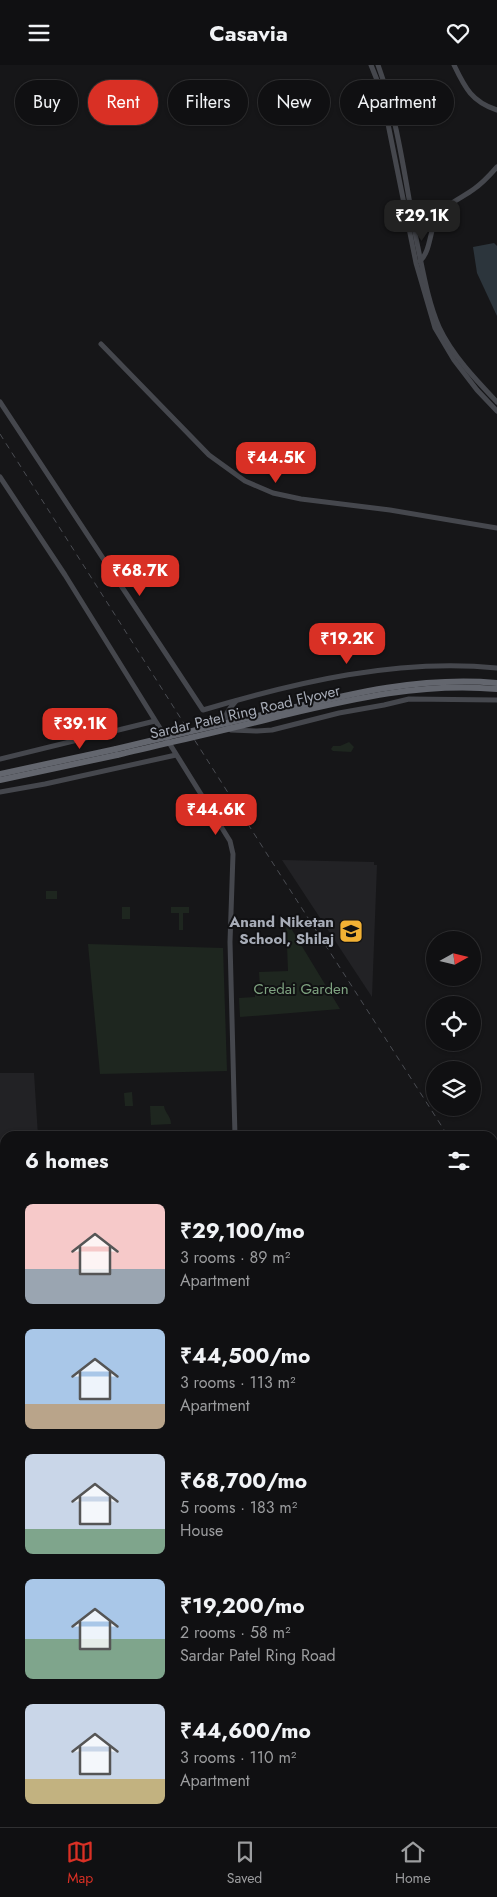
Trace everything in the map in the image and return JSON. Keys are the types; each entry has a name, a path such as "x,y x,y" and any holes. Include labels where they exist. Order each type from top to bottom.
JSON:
{"highway":[{"name":"Sardar Patel Ring Road Flyover","path":"0,774 363,691 425,682 497,683"},
{"name":"Sardar Patel Ring Road Flyover","path":"0,779 117,755 364,697 433,687 456,686 497,689"}],"street":[{"path":"372,65 386,113 418,262 435,328 445,347 476,390 497,411"},
{"path":"378,65 393,122 418,262 439,327 458,357 497,402"},
{"path":"454,65 470,94 479,102 497,110"},
{"path":"418,262 427,249 432,227 438,215 445,208 474,189 497,167"},
{"path":"101,344 209,455 245,481 273,493 301,499 390,510 497,528"},
{"path":"0,402 203,711 238,700 358,673 440,665 497,669"},
{"path":"0,477 65,575 230,841 233,854 230,942 235,1131"},
{"path":"238,700 227,711 225,718 227,725 231,730 257,731 272,730 339,713 409,699 497,700"},
{"path":"0,759 154,721"},
{"path":"0,792 176,755"}],"shaded area":[{"path":"494,243 497,246 497,316 477,273 473,247"},
{"name":"Anand Niketan School, Shilaj","path":"282,860 374,862 374,865 377,865 372,997"},
{"path":"0,1073 34,1073 38,1131 0,1131"}],"green space":[{"path":"349,742 354,747 351,752 333,751 331,749 333,746 340,746"},
{"path":"46,891 57,891 57,899 46,899"},
{"path":"122,907 130,907 130,919 122,919"},
{"path":"171,907 189,907 189,913 183,913 183,930 179,930 179,913 171,913"},
{"name":"Credai Garden","path":"286,920 340,1009 240,1017 239,998 255,997 254,987 260,987 259,972 288,971"},
{"path":"88,944 223,948 227,1071 100,1074"},
{"path":"132,1092 133,1106 125,1106 124,1093"},
{"path":"150,1106 164,1106 171,1124 151,1125"}],"railway":[{"path":"0,434 445,1131"}],"place":[{"name":"Anand Niketan School, Shilaj","path":"351,931"}]}
